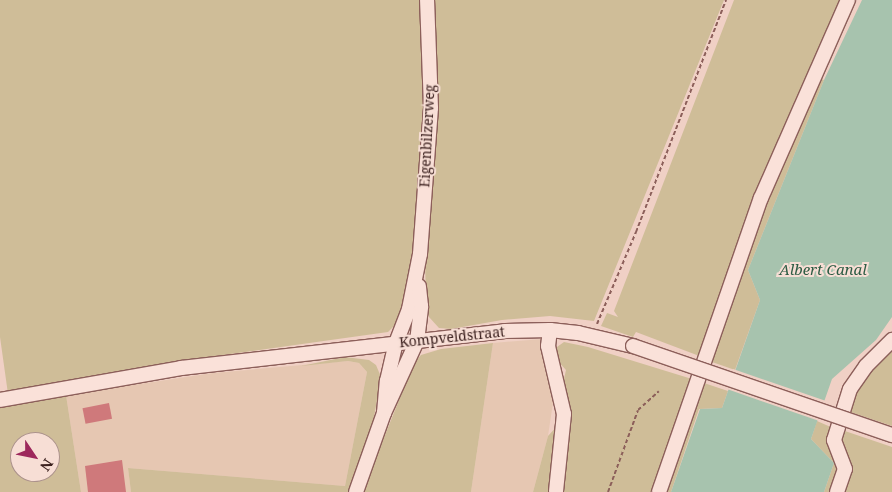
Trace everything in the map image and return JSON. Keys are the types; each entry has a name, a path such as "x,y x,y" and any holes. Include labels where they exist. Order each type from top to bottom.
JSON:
{"street":[{"name":"Eigenbilzerweg","path":"384,413 387,381 396,343 410,309 418,273 431,108 426,0"},
{"path":"659,492 762,198 848,0"},
{"name":"Eigenbilzerweg","path":"384,413 417,341 421,306 418,273"},
{"name":"Kompveldstraat","path":"0,400 181,368 478,334 550,330 594,336 633,346 892,435"},
{"path":"550,330 548,346 564,414 556,492"},
{"path":"837,492 845,469 834,440 850,389 866,366 892,340"},
{"path":"356,492 384,413"}],"path":[{"path":"594,336 726,0"},
{"path":"608,492 638,410 659,391"}],"shaded area":[{"path":"0,0 424,0 427,109 418,247 402,318 388,332 209,357 8,394 0,337"},
{"path":"433,0 724,0 594,321 550,316 502,320 451,329 439,328 429,317 426,305 425,257"},
{"path":"734,0 841,0 702,357 636,332 633,337 601,326 607,313 618,317 614,311"},
{"path":"817,77 824,80 748,270 760,300 735,370 712,362 724,316 775,179"},
{"path":"542,339 554,396 548,436 533,492 471,492 493,343"},
{"path":"564,342 588,347 692,379 654,492 533,492 548,436 569,413 562,388 566,370 556,359 557,347"},
{"path":"493,343 471,492 362,492 414,363 421,355 441,349"},
{"path":"892,345 892,426 847,411 857,386"},
{"path":"345,357 369,360 376,365 381,377 373,423 351,492 131,492 128,468 345,486 367,372 359,363 348,361 301,366"},
{"path":"348,361 359,363 367,372 345,486 128,468 131,492 81,492 66,395 213,373"},
{"path":"704,383 728,391 722,408 699,409 671,492 663,492"},
{"path":"66,395 81,492 0,492 0,407"},
{"path":"817,421 833,428 839,466 833,492 824,492 834,463 811,439"},
{"path":"842,430 892,447 892,492 841,492 838,442"}],"water":[{"name":"Albert Canal","path":"862,0 892,0 892,317 876,340 832,379 811,439 834,463 824,492 671,492 700,409 722,408 760,300 748,270 824,80"}],"pier":[{"path":"733,369 828,402 821,421 726,389"}],"building":[{"path":"109,403 112,419 86,424 82,408"},
{"path":"122,460 126,492 88,492 85,466"}]}
